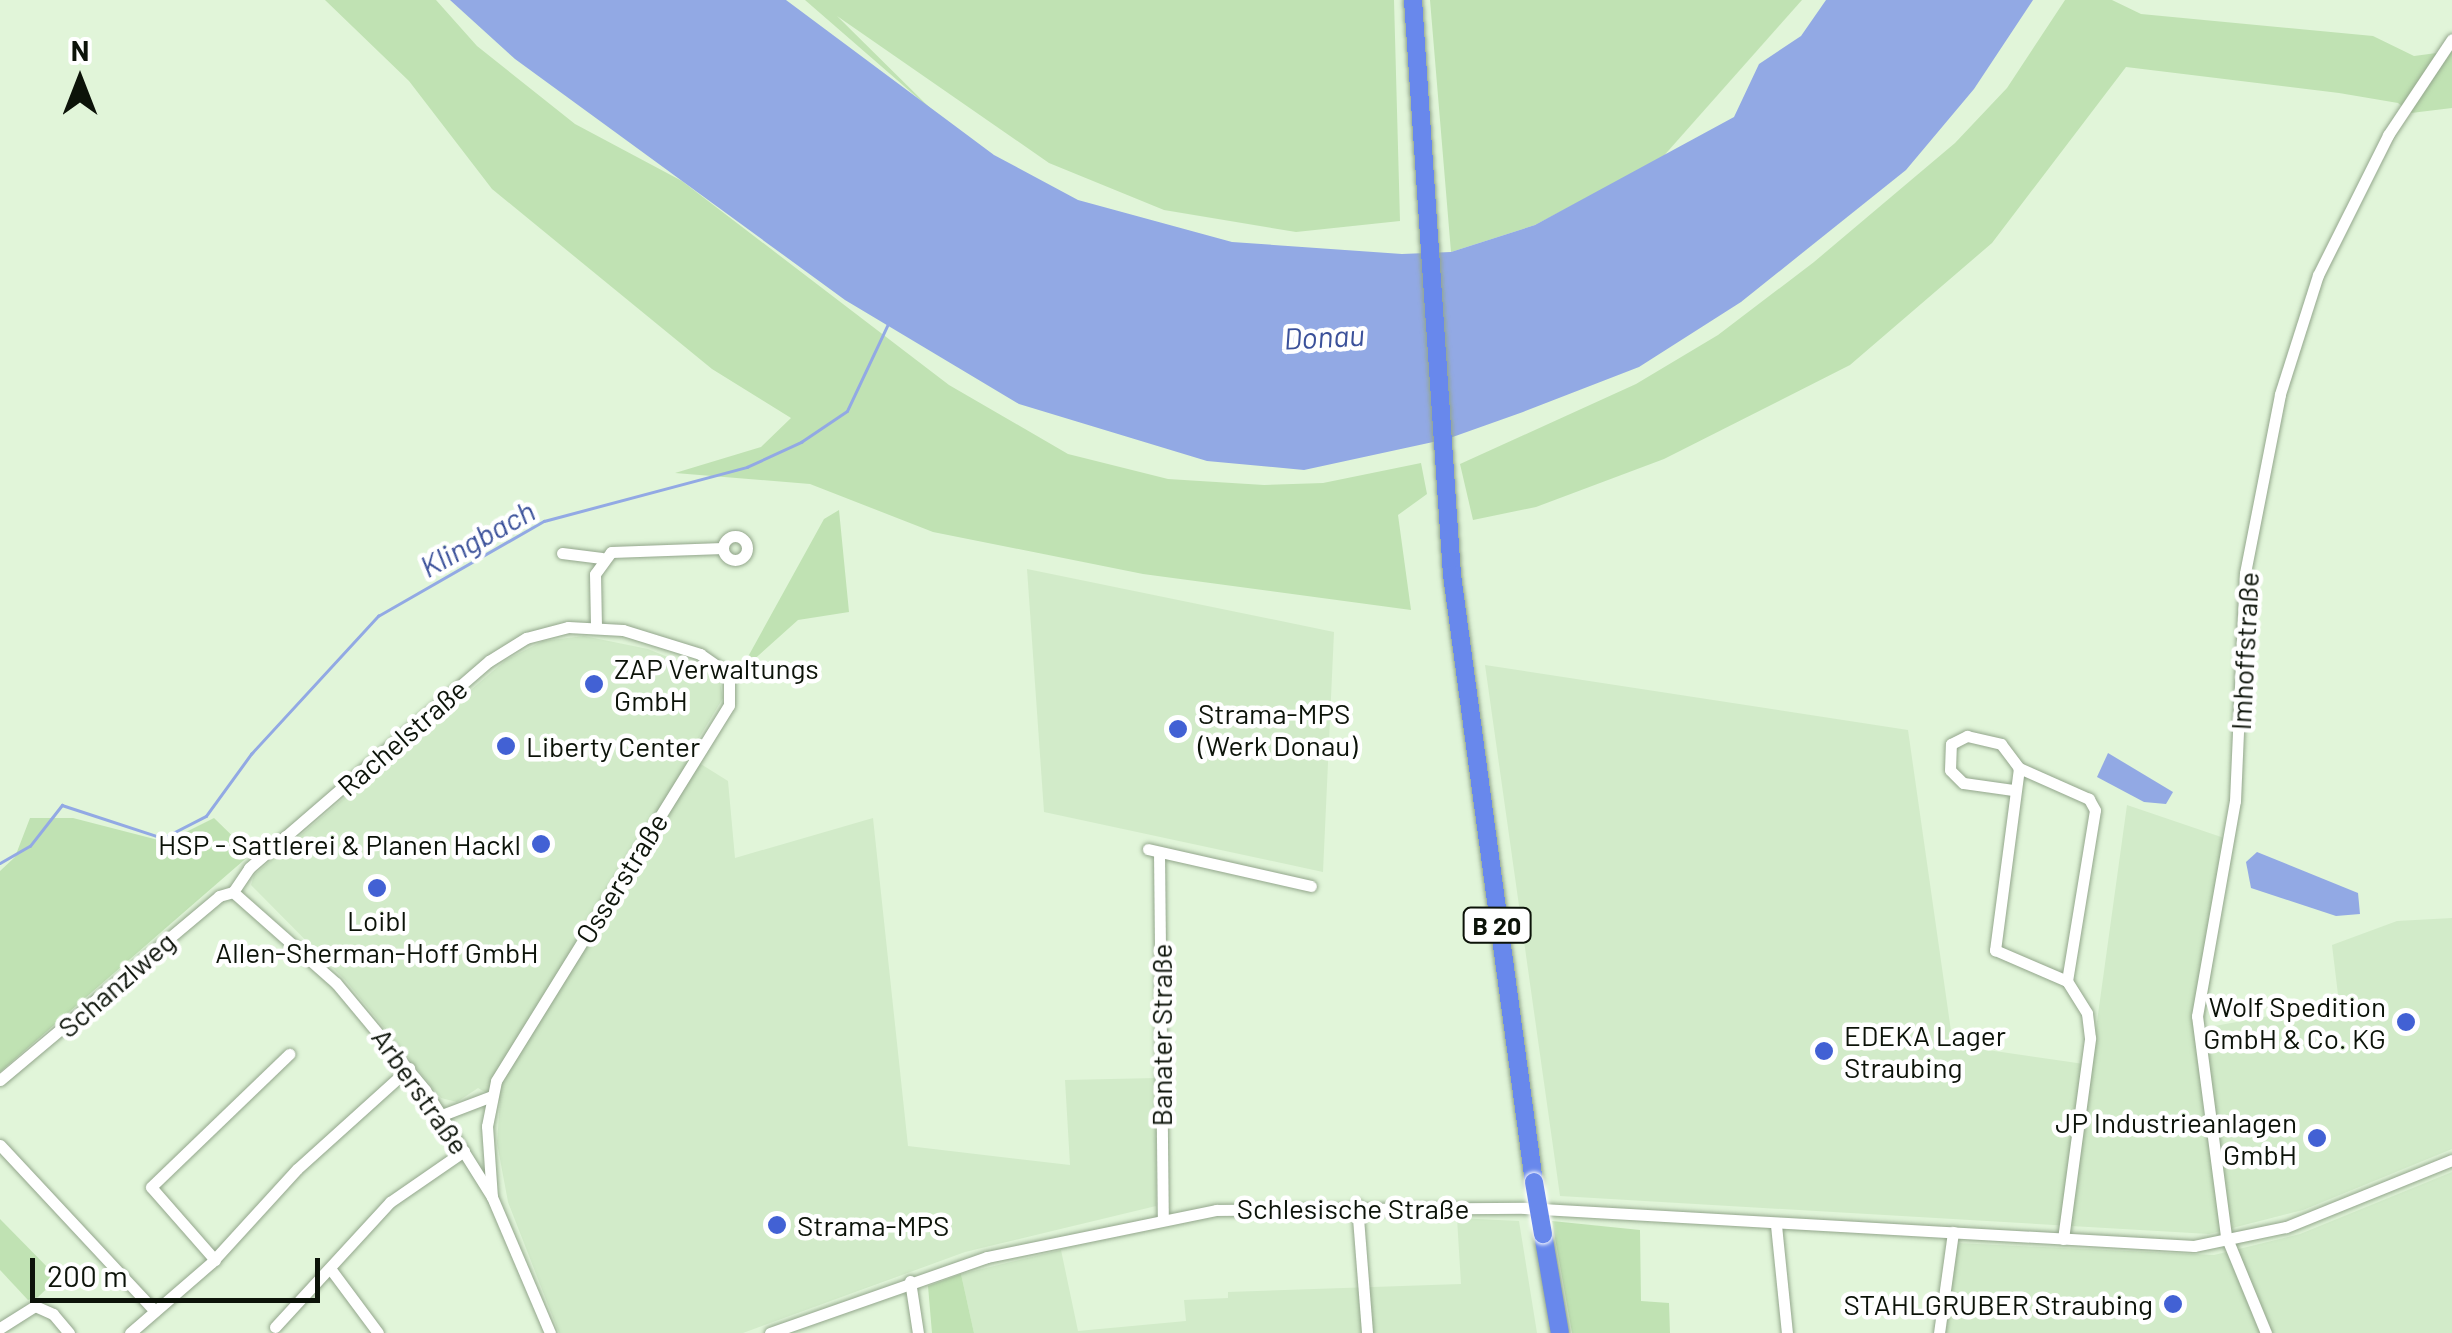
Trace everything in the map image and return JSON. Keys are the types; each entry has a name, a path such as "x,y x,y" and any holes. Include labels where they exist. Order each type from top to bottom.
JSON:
{"highway":[{"name":"B 20","path":"1414,0 1448,527 1534,1182 1560,1333"}],"street":[{"name":"Imhoffstraße","path":"2266,1333 2228,1243 2196,1016 2234,801 2249,554 2280,394 2318,275 2388,135 2452,38"},
{"path":"562,553 602,558 620,549 723,548"},
{"path":"596,626 594,586 602,558"},
{"name":"Rachelstraße","path":"233,892 250,868 490,661 536,634 596,626 652,638 716,662"},
{"name":"Osserstraße","path":"492,1096 730,704 732,682 716,662"},
{"path":"2012,790 1962,782 1950,770 1951,744 1967,736 2001,744 2019,768 2094,804 2067,981"},
{"path":"2019,768 2012,790 1995,950 2067,981 2087,1013 2090,1038 2063,1239"},
{"name":"Banater Straße","path":"1162,1218 1154,850 1311,886"},
{"name":"Arberstraße","path":"233,892 314,961 409,1068 492,1198 550,1333"},
{"name":"Schanzlweg","path":"0,1080 218,896 233,892"},
{"path":"215,1260 151,1187 289,1054"},
{"path":"130,1333 215,1260 297,1170 409,1068"},
{"path":"442,1115 492,1096 492,1198"},
{"path":"0,1145 155,1311"},
{"path":"275,1328 332,1271 390,1202 464,1150"},
{"name":"Schlesische Straße","path":"770,1333 910,1280 1162,1218 1357,1205 2063,1239 2228,1243 2286,1228 2452,1160"},
{"path":"1357,1205 1367,1333"},
{"path":"1776,1225 1787,1333"},
{"path":"1939,1333 1953,1232"},
{"path":"332,1271 378,1333"},
{"path":"910,1280 918,1333"},
{"path":"0,1328 35,1306 53,1314 69,1333"}],"shaded area":[{"path":"325,0 436,0 477,46 575,124 682,181 949,385 1068,454 1168,479 1264,485 1323,483 1421,463 1427,494 1398,515 1411,610 1143,574 933,532 810,484 675,473 761,447 791,418 712,369 492,189 409,81"},
{"path":"805,0 1394,0 1400,221 1296,232 1164,210 1049,163 837,16 935,113"},
{"path":"1430,0 1802,0 1661,159 1535,225 1451,252"},
{"path":"2065,0 2112,0 2141,14 2373,36 2414,56 2452,51 2452,108 2411,113 2398,103 2339,93 2126,67 1992,243 1850,365 1664,459 1536,507 1473,520 1460,464 1636,384 1718,335 1814,262 1955,143 2007,88"},
{"path":"839,510 849,612 798,620 739,673 824,519"},
{"path":"1027,569 1334,632 1323,872 1044,812"},
{"path":"584,636 648,649 719,678 723,698 688,756 728,781 735,858 873,818 908,1146 1070,1165 1065,1080 1156,1078 1156,1206 965,1252 743,1333 559,1333 508,1202 497,1143 500,1101 478,1088 457,1102 441,1098 346,981 251,885 254,875 506,660 543,641"},
{"path":"1485,665 1908,730 1953,1045 2091,1065 2127,805 2230,840 2204,1028 2339,1003 2332,945 2397,921 2452,918 2452,1149 2303,1210 2209,1234 1560,1196"},
{"path":"30,818 73,818 166,842 214,818 251,854 0,1072 0,871 15,857"},
{"path":"2452,1172 2452,1333 1943,1333 1956,1243 2214,1255 2300,1234"},
{"path":"1457,1218 1519,1221 1537,1333 974,1333 961,1274 1061,1250 1078,1331 1186,1321 1184,1300 1228,1298 1228,1292 1461,1284"},
{"path":"0,1219 58,1278 38,1297 28,1300 0,1270"},
{"path":"1552,1221 1640,1230 1641,1301 1669,1303 1670,1333 1572,1333"},
{"path":"961,1274 974,1333 932,1333 928,1286"}],"water":[{"name":"Donau","path":"450,0 786,0 994,155 1078,200 1232,242 1402,254 1451,252 1535,225 1734,117 1759,64 1801,36 1826,0 2033,0 1974,89 1906,170 1741,302 1639,367 1523,412 1447,439 1304,470 1207,461 1019,404 845,300 515,59"},
{"path":"2108,753 2173,792 2166,804 2144,802 2097,777"},
{"path":"2257,852 2358,893 2360,914 2336,916 2251,888 2246,862"}],"waterway":[{"name":"Klingbach","path":"0,863 30,846 62,805 163,838 206,816 251,754 378,616 544,521 747,467 801,442 847,411 888,324"}],"place":[{"name":"ZAP Verwaltungs GmbH","path":"594,684"},
{"name":"Strama-MPS (Werk Donau)","path":"1178,729"},
{"name":"Liberty Center","path":"506,746"},
{"name":"HSP - Sattlerei & Planen Hackl","path":"541,844"},
{"name":"Loibl Allen-Sherman-Hoff GmbH","path":"377,888"},
{"name":"Wolf Spedition GmbH & Co. KG","path":"2406,1022"},
{"name":"EDEKA Lager Straubing","path":"1824,1051"},
{"name":"JP Industrieanlagen GmbH","path":"2317,1138"},
{"name":"Strama-MPS","path":"777,1225"},
{"name":"STAHLGRUBER Straubing","path":"2173,1304"}]}
